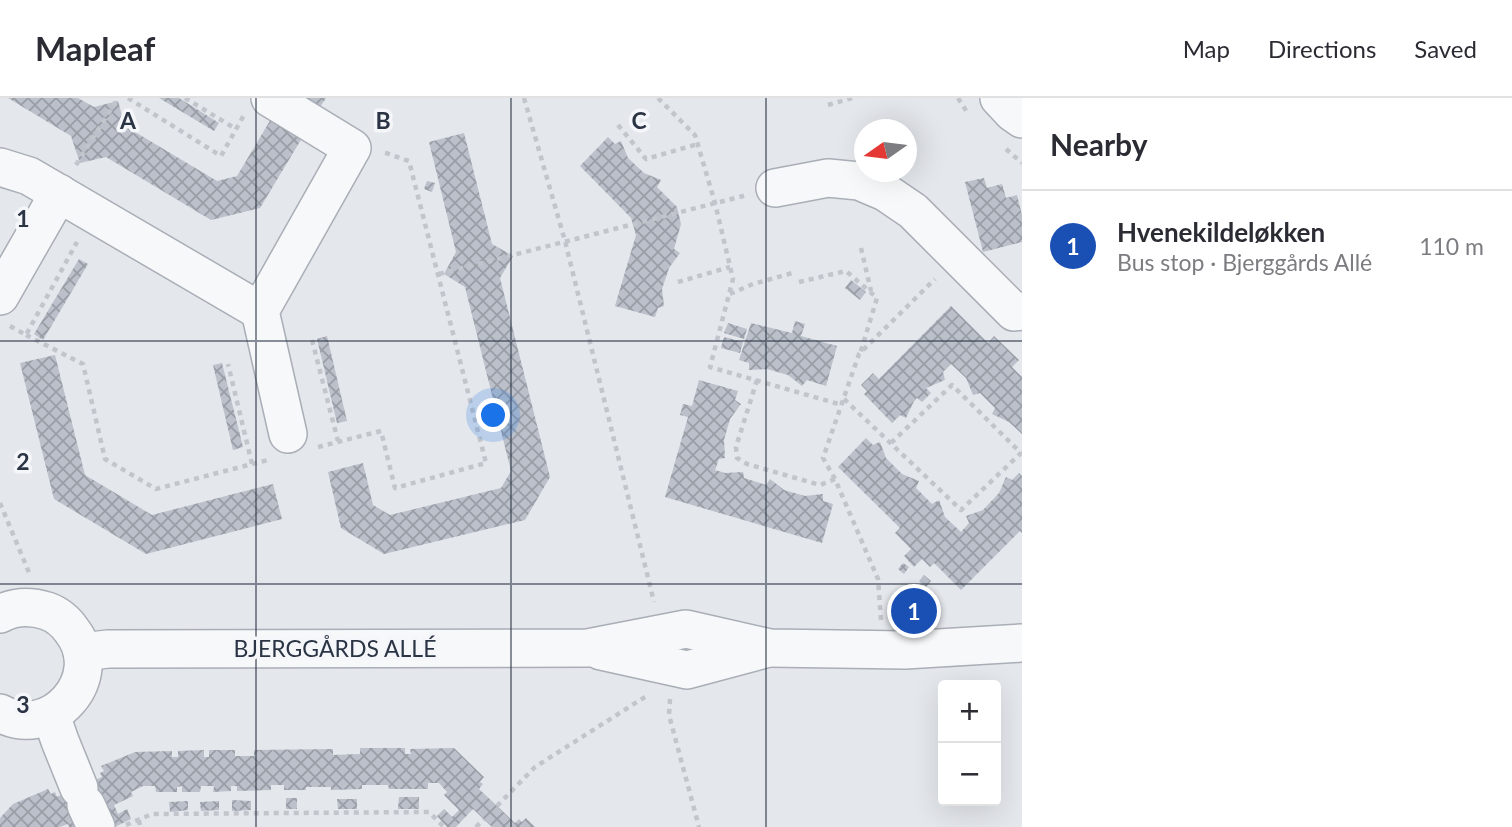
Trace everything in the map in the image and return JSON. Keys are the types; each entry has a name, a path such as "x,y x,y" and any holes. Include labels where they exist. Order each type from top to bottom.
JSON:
{"street":[{"path":"999,98 1012,113 1022,119"},
{"path":"259,103 352,148 260,311"},
{"path":"0,167 29,176 260,311 302,441"},
{"path":"775,188 828,178 859,181 885,192 913,211 1014,312 1022,311"},
{"path":"4,311 58,193"},
{"path":"0,713 20,720 36,720 51,715 67,704 78,689 83,671 82,652 76,636 66,623 52,613 36,608 1,610"},
{"name":"BJERGGÅRDS ALLÉ","path":"82,652 108,649 588,648 686,629 770,648 905,650 1022,643"},
{"path":"51,715 87,806"}],"path":[{"path":"58,193 118,98"},
{"path":"128,98 221,156 236,129 259,103"},
{"path":"185,98 236,129"},
{"path":"524,98 565,241 656,610"},
{"path":"658,98 695,135 733,279 710,367 843,402 891,443 961,510 1022,453 952,384 891,443"},
{"path":"828,105 852,98"},
{"path":"618,125 646,159 698,144"},
{"path":"302,441 338,441 381,431 395,488 486,463 409,161 381,152 352,148"},
{"path":"439,274 775,188"},
{"path":"26,335 93,213"},
{"path":"862,248 871,292"},
{"path":"859,354 958,256"},
{"path":"678,282 730,267"},
{"path":"799,282 846,271 877,298 823,458 835,479 878,579 880,650"},
{"path":"729,294 796,272"},
{"path":"4,311 26,335 83,365 106,459 156,489 252,464 228,363"},
{"path":"312,341 338,441"},
{"path":"757,380 736,447 737,458 747,464 820,485 835,479"},
{"path":"0,503 30,573 31,583"},
{"path":"497,806 535,767 659,688"},
{"path":"671,692 669,715 699,827"},
{"path":"122,827 152,814 429,812 444,827"},
{"path":"476,827 484,819"},
{"path":"139,820 140,827"}],"building":[{"path":"8,98 78,98 94,107 118,101 125,126 217,181 237,176 274,114 305,133 260,208 211,220 106,157 80,163 71,136"},
{"path":"159,98 179,98 219,123 214,131"},
{"path":"298,98 326,98 318,110"},
{"path":"464,133 492,244 513,256 500,278 550,477 525,520 384,554 341,528 328,472 363,463 373,505 390,515 501,488 511,471 465,287 444,274 456,252 429,142"},
{"path":"608,137 615,144 621,141 628,158 644,173 661,180 657,187 677,207 681,224 674,249 680,253 669,268 662,289 664,306 658,308 655,317 615,306 636,235 631,218 580,166"},
{"path":"984,178 987,188 1002,184 1006,198 1017,195 1022,215 1022,242 983,252 965,182"},
{"path":"427,181 435,183 432,192 424,189"},
{"path":"79,259 88,264 43,340 34,334"},
{"path":"851,280 866,292 860,300 845,288"},
{"path":"951,306 988,343 994,336 1019,360 1012,367 1022,377 1022,434 1009,422 992,414 995,408 980,393 973,395 966,378 951,364 943,372 945,380 926,388 931,393 922,402 917,398 914,401 906,418 900,415 892,423 864,394 867,391 861,385 873,373 879,379"},
{"path":"795,321 805,324 801,336 837,346 826,386 807,380 802,386 788,375 767,369 749,370 749,363 739,360 751,323 792,333"},
{"path":"728,323 747,329 744,339 724,333"},
{"path":"327,336 347,421 337,423 317,339"},
{"path":"724,337 743,342 740,353 721,348"},
{"path":"55,355 85,475 152,515 273,484 282,519 146,554 54,499 20,363"},
{"path":"222,363 243,447 233,450 213,365"},
{"path":"699,380 738,391 735,400 741,404 730,419 724,440 725,458 719,459 715,470 725,473 743,472 744,478 766,485 770,479 784,490 805,496 823,494 823,501 833,504 822,543 665,497 688,417 680,415 683,404 692,406"},
{"path":"866,438 873,445 880,442 886,458 902,474 919,481 916,488 932,504 939,500 945,517 961,532 969,523 966,516 983,510 999,493 1006,477 1012,480 1019,473 1022,476 1022,533 1020,531 961,590 934,563 930,567 922,559 914,567 904,556 911,549 895,533 900,528 838,467"},
{"path":"903,563 909,567 904,574 898,569"},
{"path":"924,575 931,581 926,587 919,581"},
{"path":"360,748 405,748 405,754 411,754 410,749 454,748 484,777 479,789 515,823 526,818 535,827 492,827 473,809 456,827 447,827 437,816 444,809 452,817 459,810 444,795 447,792 439,783 428,783 428,789 389,789 388,785 362,785 362,789 331,790 331,787 306,787 306,790 284,790 284,785 271,785 271,790 237,791 237,786 231,786 231,791 213,792 214,786 201,786 200,792 182,792 182,786 177,787 177,792 156,792 155,786 143,786 131,792 133,796 114,805 118,814 127,809 131,819 115,827 69,827 68,824 60,827 0,827 0,818 13,804 48,789 51,794 55,792 57,797 102,777 100,773 104,771 101,766 135,752 172,751 172,757 178,757 178,751 204,750 204,757 209,757 209,750 235,750 235,756 254,756 254,750 333,749 333,755 360,754"},
{"path":"399,797 419,797 419,809 398,809"},
{"path":"286,798 297,798 297,809 286,809"},
{"path":"337,799 357,799 357,809 338,809"},
{"path":"232,800 251,801 251,810 232,811"},
{"path":"188,801 188,810 170,812 169,802"},
{"path":"219,801 219,810 201,811 200,802"}],"place":[{"name":"Hvenekildeløkken","path":"914,611"}]}
